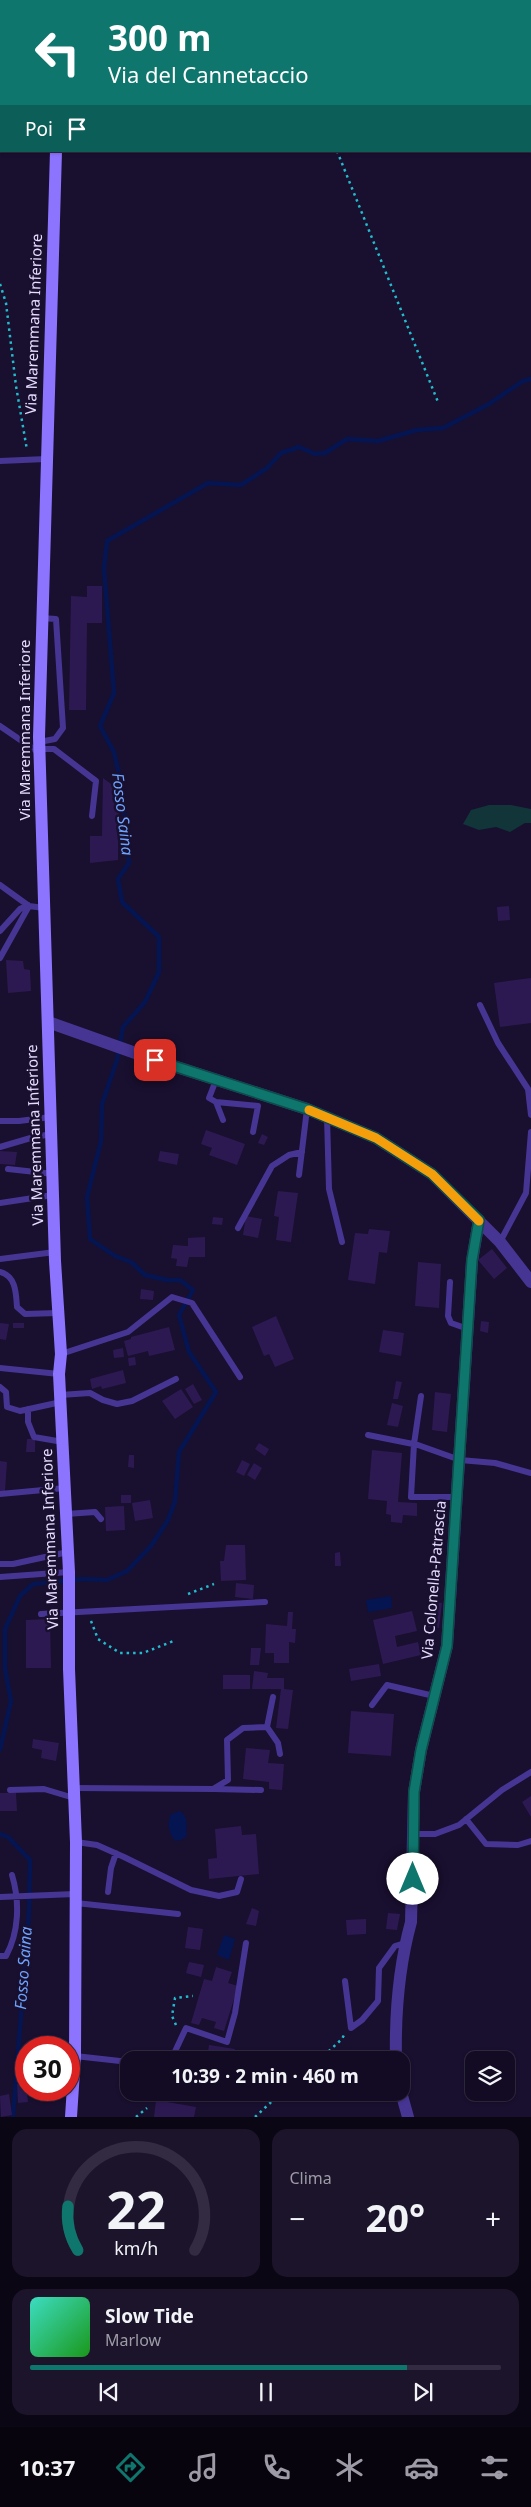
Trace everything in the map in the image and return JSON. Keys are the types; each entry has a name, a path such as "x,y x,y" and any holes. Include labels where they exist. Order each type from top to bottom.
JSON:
{"main road":[{"name":"Via Maremmana Inferiore","path":"56,152 41,618 39,748 55,1252 61,1354 59,1374 70,1593 69,1670 76,1842 75,2036"},
{"name":"Via Maremmana Inferiore","path":"71,2117 72,2101"}],"street":[{"path":"48,1022 307,1109 376,1138 432,1174 500,1242 531,1282"},
{"name":"Via Colonella-Patrascia","path":"396,2051 399,1997 405,1943 411,1922 414,1792 434,1696 440,1682 447,1646 449,1590 458,1497 472,1260 479,1220"},
{"path":"404,2101 408,2117"}],"lane":[{"path":"0,461 46,459"},
{"path":"39,748 55,740 63,728 56,618 41,618"},
{"path":"0,726 39,748 54,749 96,781 92,816"},
{"path":"0,885 29,905 44,908"},
{"path":"0,931 20,909 29,905"},
{"path":"0,958 29,905"},
{"path":"480,1005 498,1043 528,1089 531,1115"},
{"path":"216,1080 209,1098 216,1102 258,1106 252,1132"},
{"path":"216,1102 223,1120"},
{"path":"299,1175 307,1109"},
{"path":"0,1121 52,1117"},
{"path":"326,1117 329,1189 342,1242"},
{"path":"500,1242 526,1193 531,1132"},
{"path":"0,1147 52,1134"},
{"path":"238,1228 272,1166 289,1156 302,1152"},
{"path":"8,1169 54,1174"},
{"path":"0,1203 54,1195"},
{"path":"0,1259 36,1256 55,1252"},
{"path":"0,1272 5,1274 15,1285 17,1307 25,1314 58,1313"},
{"path":"450,1282 448,1316 451,1323 468,1329"},
{"path":"61,1354 128,1332 162,1303 172,1297 192,1303 240,1377"},
{"path":"0,1368 59,1374"},
{"path":"0,1387 6,1392 7,1407 20,1411 61,1398 90,1393 103,1400 117,1404 132,1401 176,1379"},
{"path":"421,1396 414,1444 411,1497 458,1497"},
{"path":"28,1409 28,1422 34,1437 51,1442 63,1442"},
{"path":"368,1435 414,1444 460,1460 495,1463 531,1473"},
{"path":"0,1494 65,1488"},
{"path":"66,1514 95,1512 101,1519"},
{"path":"0,1564 13,1564 68,1552"},
{"path":"0,1577 69,1574"},
{"path":"41,1614 59,1614 86,1610 265,1602"},
{"path":"372,1705 387,1686 434,1696"},
{"path":"273,1697 267,1727 278,1743 280,1754"},
{"path":"213,1789 228,1780 227,1740 243,1728 267,1727"},
{"path":"413,1834 435,1834 459,1825 502,1790 531,1772"},
{"path":"10,1790 44,1790 74,1793 213,1789 261,1790"},
{"path":"466,1819 486,1844 518,1845 531,1841"},
{"path":"76,1842 97,1845 191,1890 219,1896 238,1892 241,1880"},
{"path":"108,1892 111,1868 116,1853"},
{"path":"0,1956 6,1956 14,1940 18,1895 12,1875"},
{"path":"0,1897 18,1895 76,1898 178,1914"},
{"path":"175,2051 186,2028 227,2042 235,2012 246,1943"},
{"path":"345,1980 351,2028 362,2020 378,2001 379,1968 395,1946 405,1943"},
{"path":"80,2057 120,2061"}],"path":[{"path":"337,152 438,402"},
{"path":"0,284 6,303 16,386 29,459"},
{"path":"179,1595 189,1594 214,1584"},
{"path":"86,1610 98,1639 120,1652 144,1653 176,1640"},
{"path":"186,2028 176,2025 172,2016 175,1998 193,1996"},
{"path":"329,2051 342,2039 350,2019"},
{"path":"255,2117 272,2101"},
{"path":"136,2117 147,2108"}],"green space":[{"path":"489,805 511,805 531,809 531,823 525,823 510,832 496,827 479,830 463,824 471,810"}],"shaded area":[{"path":"391,1596 392,1608 368,1612 366,1600"},
{"path":"180,1811 186,1819 187,1836 175,1841 169,1828 169,1821 171,1814"},
{"path":"224,1935 235,1939 229,1960 217,1955"}],"building":[{"path":"87,586 102,586 102,623 87,623 86,710 69,710 71,596 87,597"},
{"path":"103,778 119,790 118,860 90,863 90,836 102,836"},
{"path":"509,906 510,920 498,921 497,907"},
{"path":"6,960 23,961 24,969 30,970 31,991 8,993"},
{"path":"531,978 531,1023 500,1027 494,983"},
{"path":"206,1130 245,1144 237,1165 209,1155 212,1148 201,1144"},
{"path":"262,1134 268,1137 264,1145 258,1143"},
{"path":"0,1151 17,1152 15,1165 0,1164"},
{"path":"160,1151 179,1154 177,1165 158,1161"},
{"path":"278,1191 298,1193 291,1242 276,1240 279,1217 274,1216"},
{"path":"246,1216 262,1219 258,1238 243,1235"},
{"path":"213,1217 223,1218 222,1225 212,1224"},
{"path":"369,1229 390,1231 387,1253 379,1252 375,1284 348,1280 355,1233 368,1234"},
{"path":"205,1237 205,1257 189,1257 187,1267 176,1266 177,1259 171,1258 173,1245 188,1246 188,1238"},
{"path":"492,1249 507,1268 494,1279 478,1260"},
{"path":"418,1262 441,1264 439,1308 415,1306"},
{"path":"141,1289 154,1291 153,1300 140,1299"},
{"path":"276,1316 294,1359 275,1367 269,1354 264,1356 252,1327"},
{"path":"481,1321 489,1322 488,1333 480,1331"},
{"path":"0,1323 9,1324 6,1340 0,1339"},
{"path":"13,1323 24,1323 24,1328 13,1328"},
{"path":"169,1327 175,1350 149,1356 148,1351 128,1356 124,1341 131,1339 131,1337"},
{"path":"383,1330 404,1333 401,1356 379,1352"},
{"path":"123,1348 124,1357 114,1358 113,1350"},
{"path":"135,1357 136,1365 129,1366 128,1358"},
{"path":"123,1370 126,1383 102,1389 101,1386 92,1389 90,1379"},
{"path":"396,1381 402,1382 398,1399 393,1399"},
{"path":"193,1384 202,1400 194,1404 185,1389"},
{"path":"181,1389 193,1407 175,1419 162,1401"},
{"path":"435,1392 451,1394 447,1432 432,1430"},
{"path":"392,1403 403,1406 398,1427 387,1425"},
{"path":"27,1439 35,1439 35,1452 26,1452"},
{"path":"259,1443 269,1449 265,1456 255,1449"},
{"path":"372,1450 402,1453 398,1502 417,1503 417,1516 403,1515 402,1523 391,1522 391,1515 386,1514 387,1501 368,1499"},
{"path":"129,1455 134,1455 134,1468 128,1467"},
{"path":"242,1460 250,1464 244,1476 236,1472"},
{"path":"0,1461 7,1462 5,1491 0,1491"},
{"path":"254,1463 262,1468 255,1480 247,1475"},
{"path":"121,1495 131,1495 131,1503 121,1503"},
{"path":"150,1500 153,1518 135,1521 132,1503"},
{"path":"124,1506 125,1530 106,1531 105,1507"},
{"path":"226,1545 245,1545 246,1580 221,1581 220,1561 224,1561"},
{"path":"340,1552 341,1566 335,1566 335,1553"},
{"path":"236,1583 254,1585 253,1599 235,1597"},
{"path":"430,1601 442,1603 439,1628 427,1627"},
{"path":"412,1611 417,1631 395,1636 397,1647 418,1642 421,1655 383,1664 373,1620"},
{"path":"288,1612 293,1612 292,1629 296,1629 295,1643 289,1642 289,1663 274,1663 274,1653 265,1653 266,1624 287,1626"},
{"path":"50,1619 51,1668 26,1668 26,1620"},
{"path":"251,1648 261,1648 259,1665 250,1665"},
{"path":"379,1664 381,1676 351,1681 349,1669"},
{"path":"254,1671 268,1673 267,1678 284,1678 284,1689 293,1690 288,1729 276,1728 281,1689 252,1689"},
{"path":"223,1675 250,1675 250,1689 223,1689"},
{"path":"351,1711 394,1714 391,1756 348,1753"},
{"path":"33,1739 59,1743 56,1761 41,1758 42,1750 32,1748"},
{"path":"246,1748 270,1750 268,1763 284,1764 282,1790 269,1789 269,1782 243,1779"},
{"path":"0,1793 16,1793 17,1811 0,1811"},
{"path":"531,1796 531,1817 522,1802"},
{"path":"241,1826 242,1835 256,1834 259,1874 209,1879 208,1859 217,1858 215,1829"},
{"path":"252,1908 259,1911 256,1926 246,1924"},
{"path":"388,1913 400,1914 397,1930 386,1929"},
{"path":"366,1919 366,1934 347,1935 346,1920"},
{"path":"188,1927 203,1929 200,1950 185,1948"},
{"path":"189,1962 204,1965 201,1977 186,1973"},
{"path":"216,1967 232,1972 228,1983 238,1986 224,2031 214,2028 216,2022 202,2018 199,2025 191,2023 204,1979 212,1981"},
{"path":"209,2045 235,2049 235,2051 208,2051"},
{"path":"9,2094 12,2115 1,2117 0,2096"},
{"path":"156,2101 196,2107 194,2117 154,2117"}],"waterway":[{"name":"Fosso Saina","path":"0,1750 11,1701 5,1669 5,1629 20,1596 33,1584 83,1579 107,1580 127,1571 151,1546 168,1520 175,1501 179,1452 216,1392 189,1352 179,1315 193,1290 180,1280 167,1280 145,1275 131,1262 115,1256 90,1239 87,1197 101,1141 102,1104 117,1060 123,1027 145,1002 159,972 159,937 122,902 118,879 129,863 122,789 114,752 100,726 114,693 104,569 107,541 208,483 241,485 267,468 281,453 299,447 315,454 325,453 347,439 378,441 417,430 443,428 489,404 523,381 531,379"},
{"name":"Fosso Saina","path":"0,1834 8,1837 30,1860 29,1912 13,2117"}],"slow traffic":[{"path":"309,1110 376,1138 432,1174 479,1221"}],"route":[{"path":"155,1060 307,1109 376,1138 432,1174 479,1220 472,1260 461,1422 459,1490 449,1590 447,1646 440,1682 434,1696 421,1750 414,1792 413,1879"}]}
